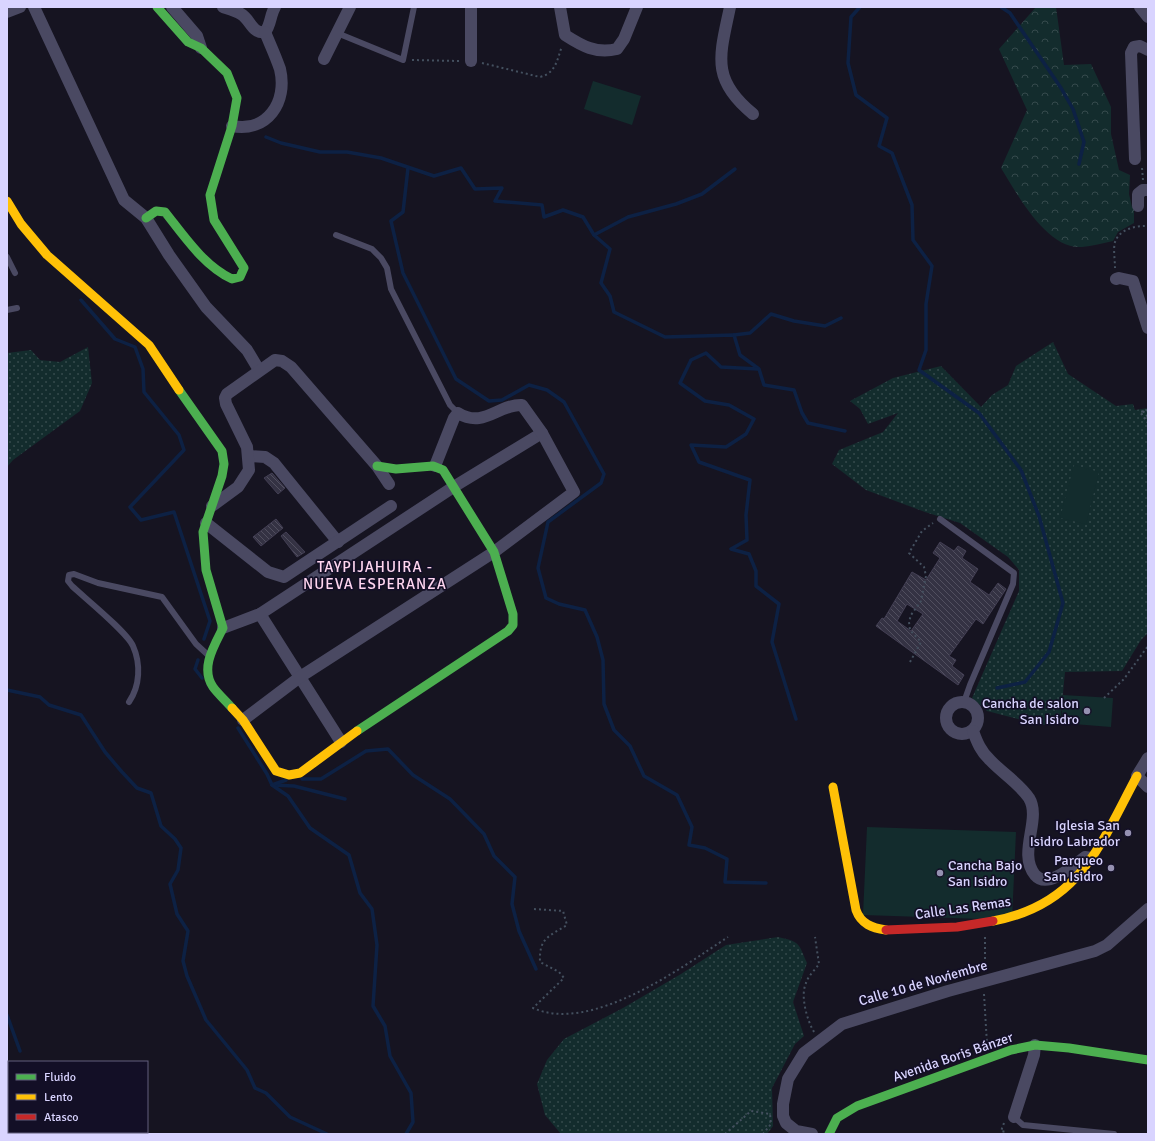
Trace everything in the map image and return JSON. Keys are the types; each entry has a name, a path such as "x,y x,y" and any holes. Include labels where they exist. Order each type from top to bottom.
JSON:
{"street":[{"path":"7,12 20,7"},
{"path":"34,7 124,200 146,218 169,255 206,308 247,350 259,370"},
{"path":"146,218 156,211 165,212 201,254 222,273 231,279 236,280 240,277 244,268 214,220 210,195 232,126 237,98 227,73 201,48 188,42 157,7"},
{"path":"172,7 197,36 201,48"},
{"path":"223,7 241,14 255,31 259,33 265,32 268,28 270,15 275,7"},
{"path":"324,59 350,7"},
{"path":"471,7 471,61"},
{"path":"560,7 565,35 581,45 596,51 617,49 624,39 637,7"},
{"path":"730,7 721,50 722,74 727,87 743,106 753,114"},
{"path":"1140,7 1148,18"},
{"path":"232,126 251,127 262,122 272,114 278,102 281,86 280,70 265,32"},
{"path":"1139,161 1131,53 1134,47 1137,46 1148,50"},
{"path":"1138,206 1138,194 1146,187"},
{"path":"7,201 21,224 47,255 149,345 210,436 222,451 224,464 222,476 203,532 206,570 223,628 210,655 207,669 212,686 243,720 276,771 289,775 300,773 341,742 508,631 513,625 513,614 494,552 455,486 443,470 436,466 396,469 377,466"},
{"path":"1116,279 1119,278 1133,281 1147,322"},
{"path":"212,506 244,480 249,470 249,456 226,404 225,398 259,370 275,360 282,361 291,367 377,466 389,484"},
{"path":"243,720 300,677 494,552 574,492 542,433 522,405 511,405 483,418 472,418 458,413 454,418 436,466"},
{"path":"223,628 260,614 455,486 542,433"},
{"path":"249,456 266,457 274,463 338,542"},
{"path":"206,523 268,572 284,577 391,506"},
{"path":"260,614 341,742"},
{"path":"959,702 964,702 970,703 978,711 979,722 968,734 957,734 952,731 947,723 946,717 950,707 959,702"},
{"path":"972,731 980,747 989,759 1022,788 1030,800 1033,810 1028,856 1030,867 1036,876 1044,880 1053,879 1061,876 1085,857 1091,858"},
{"path":"1148,758 1138,776 1148,787"},
{"name":"Calle Las Remas","path":"833,787 853,888 855,910 864,923 883,930 931,929 1006,920 1032,910 1053,899 1069,887 1091,858 1138,776"},
{"name":"Calle 10 de Noviembre","path":"812,1134 803,1134 790,1127 783,1116 783,1104 788,1079 804,1053 818,1040 842,1024 984,981 1095,951 1107,945 1148,909"},
{"path":"1014,1117 1034,1055 1035,1045"},
{"name":"Avenida Boris Bánzer","path":"830,1134 837,1118 857,1106 1010,1050 1035,1045 1069,1048 1148,1060"}],"lane":[{"path":"337,33 403,60 414,7"},
{"path":"336,236 372,249 387,268 391,289 394,296 450,405 458,413"},
{"path":"7,257 15,273"},
{"path":"7,310 18,308"},
{"path":"940,519 1014,573 1013,584 964,702"},
{"path":"129,702 135,694 139,670 133,646 121,631 72,586 68,581 68,575 74,574 98,583 162,597 196,644 203,652 210,655"},
{"path":"1014,1117 1023,1125 1114,1134"}],"path":[{"path":"403,60 471,61 508,68 540,77 548,75 554,69 565,35"},
{"path":"1139,161 1146,187"},
{"path":"1116,279 1115,242 1120,234 1136,225 1144,226"},
{"path":"1143,411 1148,410"},
{"path":"1143,411 1148,418"},
{"path":"1143,411 1140,412 1148,423"},
{"path":"910,662 920,642 910,630 909,622 911,616 921,601 926,576 924,567 909,553 922,531 940,519"},
{"path":"1104,698 1124,679 1148,646"},
{"path":"534,909 563,911 567,925 546,938 540,948 540,962 559,972 564,978 533,1008 548,1012 577,1014 601,1008 648,987 728,937"},
{"path":"985,922 984,981 988,1057"},
{"path":"815,937 819,964 806,983 805,1000 809,1024 818,1040"},
{"path":"725,1134 751,1111 770,1114 771,1124 763,1134"}],"green space":[{"path":"1036,7 1056,7 1064,65 1091,64 1111,107 1111,134 1119,170 1130,175 1129,194 1132,207 1134,207 1134,223 1118,232 1113,241 1082,247 1069,246 1057,240 1034,218 1015,192 1001,168 1027,110 999,49"},
{"path":"593,81 641,96 632,125 584,109"},
{"path":"1053,342 1068,374 1116,406 1133,404 1135,410 1148,408 1148,633 1141,640 1122,671 1065,672 1060,724 1042,725 987,711 972,698 1019,591 1019,570 1008,557 960,523 925,512 866,490 832,464 839,450 883,432 898,413 868,424 860,409 850,401 893,378 941,366 981,407 992,395 1008,385 1016,366"},
{"path":"88,347 92,383 80,411 13,460 7,467 7,353 31,350 40,360 60,362"},
{"path":"1074,465 1099,472 1086,524 1060,518"},
{"name":"Cancha de salon San Isidro","path":"1063,695 1113,698 1111,727 1061,723"},
{"name":"Cancha Bajo San Isidro","path":"867,827 1016,832 1012,920 863,915"},
{"path":"778,937 791,940 798,944 807,963 793,1002 804,1036 795,1044 772,1088 773,1126 767,1134 561,1134 545,1115 537,1084 547,1060 564,1039 623,1008 681,974 726,945"}],"building":[{"path":"272,473 285,488 278,494 264,478"},
{"path":"276,519 283,528 261,546 253,537"},
{"path":"286,532 305,552 297,557 281,536"},
{"path":"940,542 954,551 958,546 966,551 962,558 978,569 970,582 989,595 998,583 1006,589 983,624 976,619 949,656 956,660 952,666 964,675 958,685 876,626 882,618 884,619 912,572 926,580 940,558 933,553","holes":["907,604 923,614 911,631 897,621"]}],"waterway":[{"path":"860,7 851,17 848,63 856,95 887,118 879,146 892,153 912,205 913,240 932,266 926,304 926,350 919,370 979,413 1021,470 1039,516 1063,603 1049,652 1025,682 997,688"},
{"path":"1001,7 1010,13 1061,88 1073,109 1084,142 1079,164"},
{"path":"266,137 281,143 320,152 347,152 381,158 434,176 461,168 475,189 502,188 495,201 542,205 544,217 563,210 583,217 594,235 610,249 601,283 610,296 614,312 665,337 734,335 740,355 759,369 764,385 794,390 802,413 808,423 845,431"},
{"path":"408,168 403,212 391,221 403,273 456,379 489,401 502,400 529,385 547,390 564,402 604,474 601,483 548,522 538,568 546,598 559,604 585,610 597,637 603,660 604,704 614,730 630,746 644,776 677,795 692,827 689,845 705,848 727,859 725,882 766,883"},
{"path":"594,235 628,217 676,204 702,194 735,169"},
{"path":"81,300 115,339 135,347 143,369 144,392 179,435 184,450 130,507 141,520 174,512 210,621 204,639"},
{"path":"734,335 750,333 771,314 794,321 825,326 841,318"},
{"path":"758,369 721,367 706,353 691,360 680,383 705,401 729,405 754,419 746,434 726,447 691,445 699,462 750,480 746,515 747,540 731,549 749,554 756,571 756,586 779,604 772,642 796,719"},
{"path":"198,660 195,669 202,678"},
{"path":"7,690 40,697 49,705 81,715 105,752 122,772 137,788 151,793 161,826 175,839 181,848 178,870 170,884 177,914 188,931 183,961 187,976 206,1020 247,1070 255,1088 266,1093 290,1117 327,1134"},
{"path":"238,728 267,774 272,785 294,786 345,799"},
{"path":"302,779 321,779 366,751 388,749 413,775 450,799 484,834 494,856 515,877 512,904 519,931 536,969"},
{"path":"272,785 286,780"},
{"path":"272,785 288,796 310,828 349,855 360,893 372,909 377,945 373,1006 385,1026 390,1056 411,1093 413,1122 406,1134"},
{"path":"7,1015 20,1051"}],"traffic: fast":[{"path":"146,218 156,211 165,212 195,250 212,266 232,279 240,277 244,268 214,220 210,195 232,126 237,98 227,73 201,48 188,42 157,7"},
{"path":"179,390 222,451 224,464 222,476 203,532 206,570 223,628 212,650 208,665 208,672 209,680 213,687 232,708"},
{"path":"357,731 508,631 513,625 513,614 494,552 443,470 433,466 396,469 377,466"},
{"path":"829,1134 837,1118 857,1106 1011,1050 1035,1045 1069,1048 1148,1060"}],"traffic: slow":[{"path":"7,201 21,224 47,255 149,345 179,390"},
{"path":"232,708 243,720 276,771 289,775 300,773 357,731"},
{"path":"993,921 1023,913 1047,901 1067,886 1084,868 1098,848 1137,776"},
{"path":"833,787 856,910 864,922 876,928 886,930"}],"traffic: jam":[{"path":"886,930 957,927 993,921"}],"place":[{"name":"Cancha de salon San Isidro","path":"1087,711"},
{"name":"Iglesia San Isidro Labrador","path":"1128,833"},
{"name":"Parqueo San Isidro","path":"1111,868"},
{"name":"Cancha Bajo San Isidro","path":"940,873"}],"district":[{"name":"TAYPIJAHUIRA - NUEVA ESPERANZA","path":"375,576"}]}
